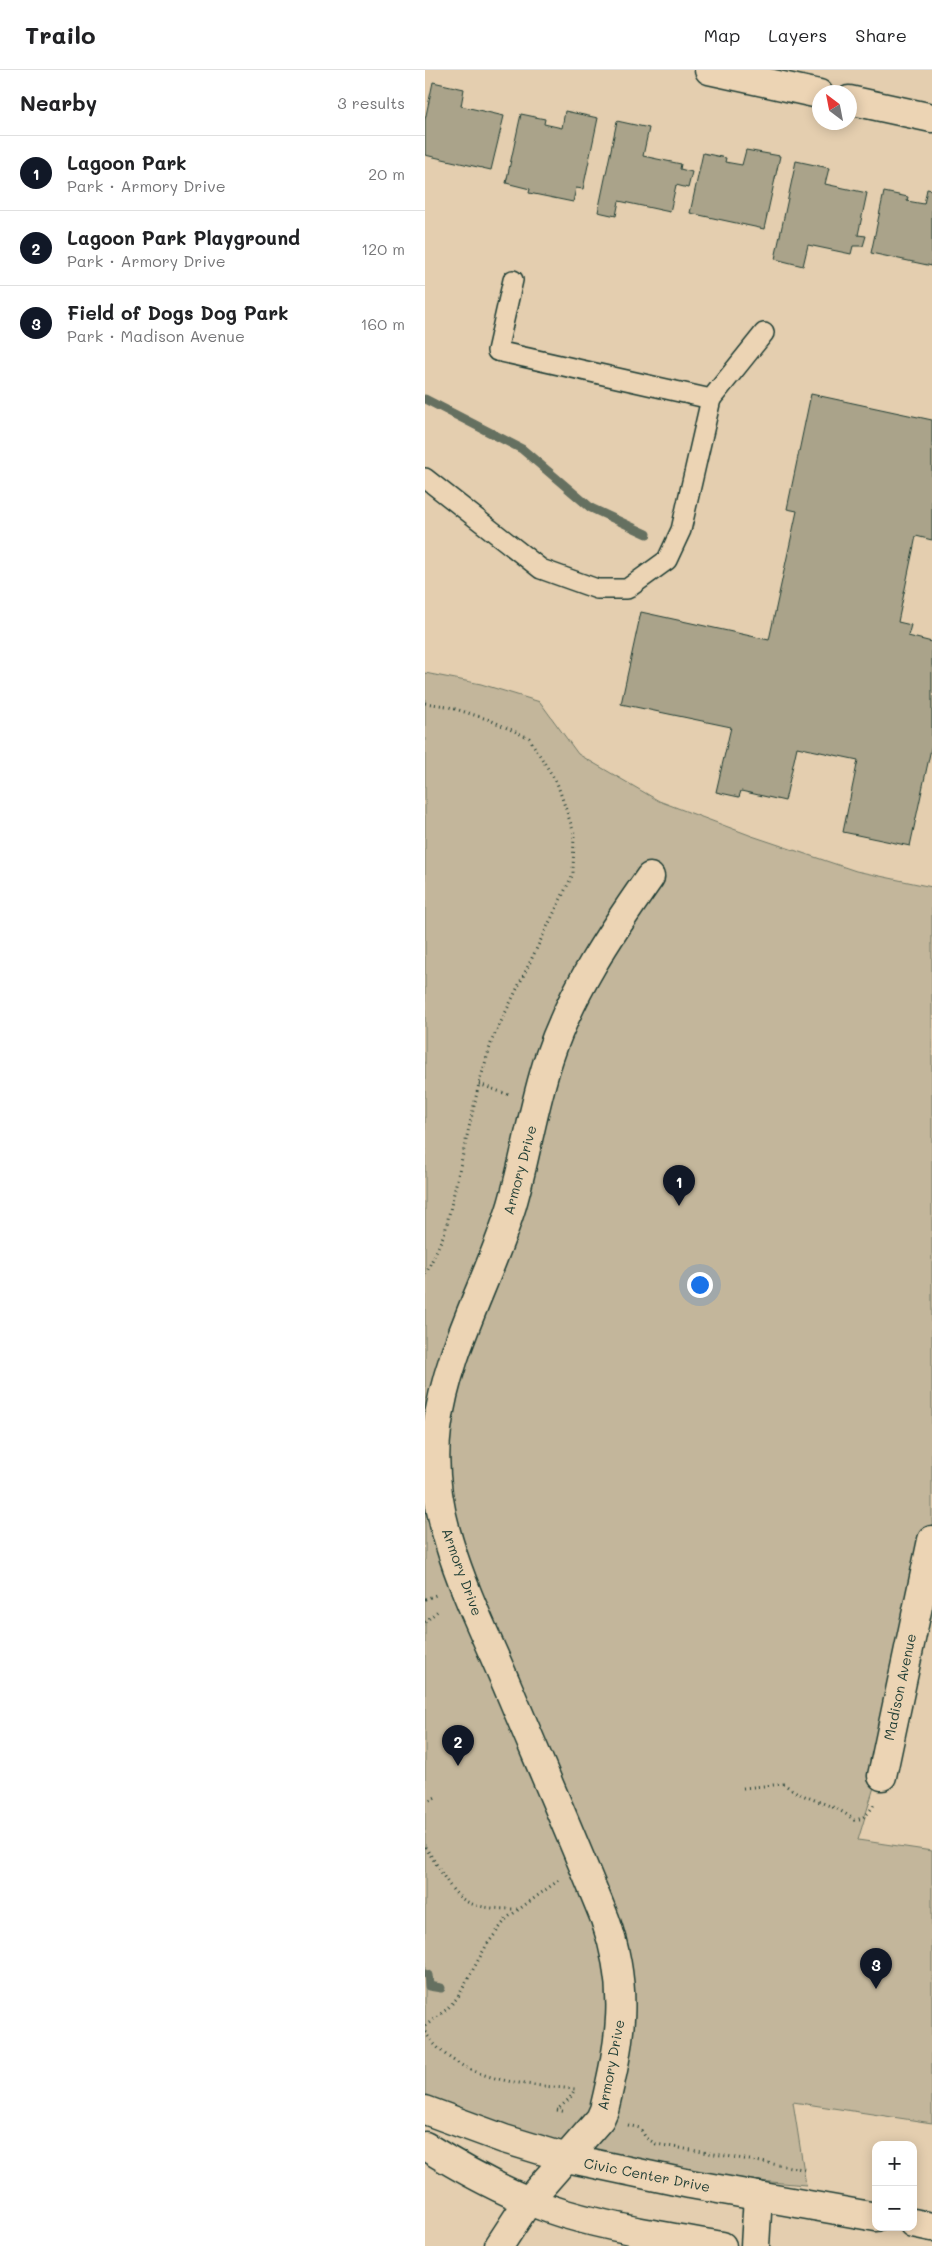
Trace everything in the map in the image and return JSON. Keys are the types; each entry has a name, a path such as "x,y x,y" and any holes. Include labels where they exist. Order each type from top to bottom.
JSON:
{"street":[{"path":"709,70 812,92"},
{"path":"857,102 932,118"},
{"name":"Armory Drive","path":"499,2246 529,2200 599,2119 609,2088 621,2021 617,1957 597,1899 455,1559 439,1505 434,1450 440,1408 448,1374 462,1332 487,1275 511,1209 543,1080 556,1040 590,967 650,878"},
{"name":"Madison Avenue","path":"882,1776 925,1600 932,1540"},
{"name":"Civic Center Drive","path":"425,2110 504,2139 567,2158 689,2184 872,2216"},
{"path":"425,2146 470,2172 529,2200 566,2214 601,2223 722,2246"},
{"path":"755,2246 758,2196"},
{"path":"917,2224 932,2227"}],"lane":[{"path":"513,280 497,351 711,399"},
{"path":"425,478 541,569 597,589 627,589 667,560 681,530 711,399 765,333"}],"path":[{"path":"425,703 446,706 489,720 529,738 557,782 574,833 573,874 492,1040 479,1084 445,1232 425,1276"},
{"path":"425,1622 441,1610 432,1588"},
{"path":"425,1599 436,1595"},
{"path":"743,1788 784,1784 796,1793 841,1809 853,1820 861,1819 869,1813 880,1794 882,1776"},
{"path":"425,1802 436,1797"},
{"path":"425,1847 455,1895 474,1905 496,1909 517,1909"},
{"path":"425,2026 447,2009 458,1997 486,1946 502,1924 517,1909 560,1879"},
{"path":"425,2032 434,2044 445,2053 471,2070 486,2077 575,2090 564,2105 557,2110 640,2128 646,2138 656,2144 808,2170"}],"shaded area":[{"path":"425,673 481,684 540,702 578,754 659,801 752,836 856,871 932,887 932,1524 884,1754 858,1840 932,1851 932,2123 793,2102 806,2185 759,2181 614,2158 425,2105"}],"building":[{"path":"433,82 464,89 461,106 504,116 491,170 425,155 425,120"},
{"path":"565,111 598,118 583,189 576,188 573,202 529,193 530,189 506,183 521,114 545,119 544,124 562,128"},
{"path":"617,121 649,128 643,156 681,164 680,169 692,172 688,188 676,185 670,212 619,201 616,216 598,212"},
{"path":"746,150 780,156 764,229 690,213 703,153 726,158 725,162 742,165"},
{"path":"796,161 829,168 825,184 867,193 858,235 866,236 863,246 853,246 851,254 808,245 803,266 775,259"},
{"path":"927,189 932,190 932,266 871,253 884,192 908,197 907,201 924,204"},
{"path":"811,394 932,420 932,540 916,536 898,622 911,625 908,636 932,642 932,744 910,846 843,832 858,760 797,747 785,801 741,791 739,797 716,792 731,727 621,704 641,612 769,640 797,511 787,509"}],"waterway":[{"path":"425,399 522,449 591,508 647,534"},
{"path":"425,1974 428,1975 429,1986 441,1988"}],"place":[{"name":"Lagoon Park","path":"679,1206"},
{"name":"Lagoon Park Playground","path":"458,1766"},
{"name":"Field of Dogs Dog Park","path":"876,1989"}]}
